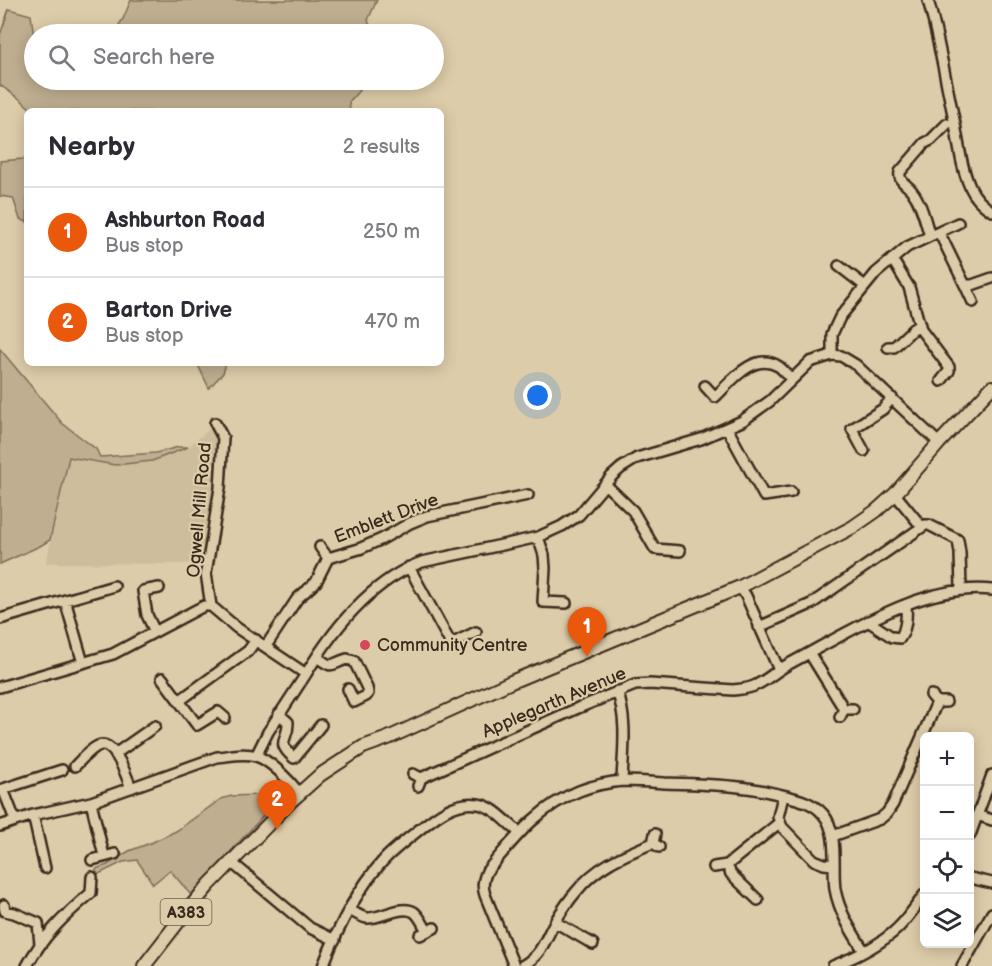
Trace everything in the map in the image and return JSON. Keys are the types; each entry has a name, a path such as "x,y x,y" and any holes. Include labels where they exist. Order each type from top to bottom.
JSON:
{"main road":[{"name":"A383","path":"144,966 182,917 231,862 299,793 320,775 363,747 388,738 510,682 740,587 853,527 896,494 939,443 992,387"}],"street":[{"path":"928,0 964,172 975,197 992,211"},
{"path":"947,124 925,143 899,176 900,180 912,190 973,302"},
{"path":"832,356 832,334 835,326 865,286 892,259 907,248 957,223"},
{"path":"892,259 909,287 921,330 949,368 941,381"},
{"path":"839,266 865,286"},
{"path":"965,285 992,278"},
{"path":"888,347 894,347 920,325"},
{"path":"256,756 268,732 316,657 361,602 391,578 409,567 438,558 538,537 562,526 579,515 621,468 637,458 701,439 742,421 770,401 810,362 832,356 840,357 856,365 939,443"},
{"path":"705,386 715,398 741,372 759,362 778,366 791,380"},
{"path":"864,451 852,429 883,409 892,398"},
{"name":"Ogwell Mill Road","path":"211,606 206,573 220,488 223,438 215,423"},
{"path":"727,428 764,496 791,492"},
{"path":"605,484 633,511 655,549 680,551"},
{"path":"896,494 922,527"},
{"name":"Emblett Drive","path":"266,646 297,599 316,582 328,558 382,539 410,522 427,516 528,495"},
{"path":"759,627 812,604 922,527 929,525 958,540 961,589"},
{"path":"538,537 544,555 543,602 566,603"},
{"name":"Emblett Drive","path":"321,547 328,558"},
{"path":"409,567 451,644 476,632"},
{"path":"0,619 65,600 96,596 114,586"},
{"path":"740,587 779,670"},
{"path":"155,632 138,590 159,588"},
{"name":"Applegarth Avenue","path":"418,779 635,685 733,690 756,686 779,670 868,621 924,598 961,589 992,590"},
{"path":"65,600 83,663"},
{"path":"0,687 113,654 204,606 211,606 237,628 306,674"},
{"path":"868,621 892,637 900,638 903,635 906,606"},
{"path":"179,701 248,651 256,640"},
{"path":"810,654 846,711"},
{"path":"316,657 329,665 334,665 347,658 354,661 368,693 354,702 348,689"},
{"path":"162,678 198,725 218,712 225,718"},
{"path":"617,691 624,723 622,782"},
{"path":"833,836 880,819 887,813 938,700"},
{"path":"279,714 288,723 289,728 283,743 285,749 294,758 321,725"},
{"path":"115,754 155,726"},
{"path":"15,820 1,790 70,768 98,746 108,747 115,754 131,788"},
{"path":"0,826 33,815 91,802 218,758 236,755 256,756 279,771 299,793"},
{"path":"974,822 992,775"},
{"path":"514,966 484,895 483,878 486,871 519,832 561,800 595,786 622,782 749,788 789,796 818,809 830,824 833,836 835,891 841,910 849,928 864,951"},
{"path":"783,796 778,817 779,823 814,860 833,865"},
{"path":"91,802 105,856"},
{"path":"323,966 360,892 386,858 428,822 450,808 470,803 480,804 519,832"},
{"path":"33,815 45,868"},
{"path":"977,815 992,820"},
{"path":"714,867 727,865 779,823"},
{"path":"522,966 541,951 555,922 576,891 590,876 604,865 627,853 656,842"},
{"path":"92,860 115,854"},
{"path":"231,862 310,928 335,940"},
{"path":"727,865 731,874 758,900"},
{"path":"27,966 40,944 91,893 92,877"},
{"path":"974,879 992,883"},
{"path":"833,966 886,938 899,927 920,900"},
{"path":"4,905 5,912 14,913 38,923 59,923"},
{"path":"350,910 368,918 408,909 414,912 427,931"},
{"path":"962,966 992,914"},
{"path":"555,922 594,945"},
{"path":"38,923 40,944"}],"shaded area":[{"path":"131,0 377,0 368,20 369,24 120,24"},
{"path":"9,9 31,15 32,24 24,24 24,90 359,90 349,102 350,108 30,108 0,85 0,35"},
{"path":"24,159 24,221 20,219 13,198 0,196 0,161"},
{"path":"0,349 62,423 96,449 100,457 156,453 178,447 188,447 152,461 115,465 69,457 50,540 0,564"},
{"path":"198,366 225,366 223,373 209,388"},
{"path":"212,427 220,439 220,470 212,491 213,506 203,562 181,564 46,563 69,457 115,465 188,447"},
{"path":"283,794 191,895 170,870 153,884 137,860 123,862 97,875 96,869 129,851 176,831 221,799 232,796"}],"place":[{"name":"Community Centre","path":"365,645"},
{"name":"Ashburton Road","path":"587,657"},
{"name":"Barton Drive","path":"277,830"}]}
